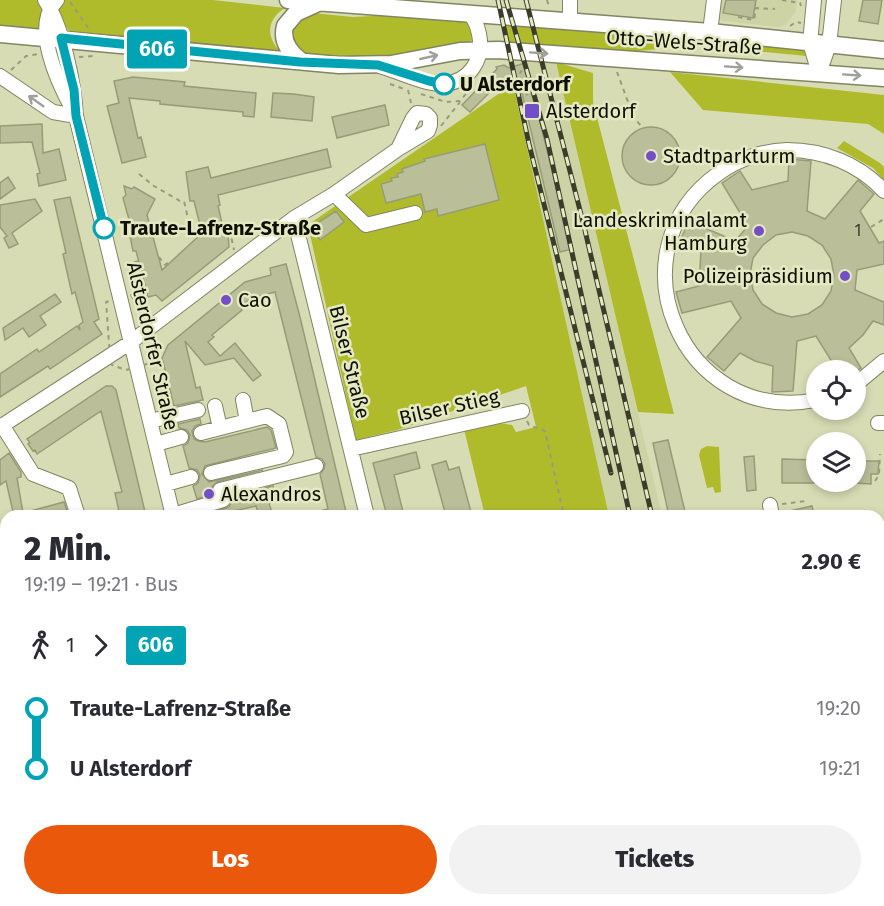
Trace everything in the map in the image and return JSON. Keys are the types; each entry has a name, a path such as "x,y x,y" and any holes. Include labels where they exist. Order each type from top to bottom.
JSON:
{"main road":[{"path":"288,0 468,13"},
{"path":"300,62 290,52 284,41 285,26 296,13 319,3"},
{"name":"Otto-Wels-Straße","path":"468,13 710,32 884,50"},
{"path":"0,34 300,62 378,65 460,51 481,50"},
{"name":"Otto-Wels-Straße","path":"481,50 624,58 884,78"}],"street":[{"path":"570,0 570,21"},
{"path":"710,32 714,0"},
{"path":"814,0 810,43 819,73"},
{"path":"819,73 829,45 834,0"},
{"name":"Alsterdorfer Straße","path":"51,3 53,38 74,90 76,116 172,510"},
{"path":"378,65 444,84 466,74 478,61 481,50 475,21 468,13"},
{"path":"1,77 53,112 76,116"},
{"path":"76,510 69,488 33,474 1,426 131,342 294,218 428,131 430,118 426,114 417,113 413,118 398,149"},
{"path":"806,401 783,403 759,399 724,384 701,366 683,343 669,309 665,275 670,239 687,204 708,181 734,164 768,152 795,150 833,157 864,173 884,191"},
{"path":"334,194 366,225 415,213"},
{"name":"Bilser Straße","path":"294,218 366,510"},
{"path":"866,376 884,361"},
{"path":"243,400 247,421"},
{"path":"215,406 220,428"},
{"path":"150,421 198,410"},
{"name":"Bilser Stieg","path":"351,449 522,411"},
{"path":"201,433 267,416 279,424 286,452 283,456 211,473"},
{"path":"156,444 181,438"},
{"path":"190,510 223,500 220,490 316,466"},
{"path":"166,484 191,477"}],"path":[{"path":"68,0 86,26 93,32"},
{"path":"783,0 800,2 812,24"},
{"path":"739,17 754,20 756,8 775,9"},
{"path":"1,77 26,56 34,54"},
{"path":"616,69 634,118 643,128"},
{"path":"428,131 442,126 460,101"},
{"path":"139,174 154,186 184,201 191,231 194,234 202,234"},
{"path":"871,227 884,219"},
{"path":"223,228 229,227 237,261"},
{"path":"159,256 165,265 170,261"},
{"path":"114,267 139,261"},
{"path":"127,296 131,295 144,321"},
{"path":"108,349 106,302 116,299"},
{"path":"144,365 147,364 149,337"},
{"path":"111,360 112,365 126,370 131,369"},
{"path":"522,411 530,425 545,431 563,510"},
{"path":"875,482 879,475 880,454"},
{"path":"771,510 806,501"}],"shaded area":[{"path":"719,0 797,0 796,11 786,25 778,27 716,20"},
{"path":"507,58 556,62 661,510 608,510"}],"green space":[{"path":"0,0 37,0 45,10 40,30 0,27"},
{"path":"64,0 213,0 285,8 275,17 270,28 272,40 281,52 75,34 65,26 60,16 58,7"},
{"path":"312,13 353,17 390,15 469,21 472,40 467,44 371,60 300,53 288,34 291,24"},
{"path":"501,25 805,48 807,56 691,45 623,53 506,45"},
{"path":"556,62 593,73 593,102 674,414 638,412"},
{"path":"670,72 884,95 884,134 868,124 703,110"},
{"path":"513,84 608,510 484,510 464,429 494,422 512,425 516,432 536,427 526,386 397,430 356,440 309,230 312,222"},
{"path":"844,141 880,163 884,167 884,180 873,168 837,148"},
{"path":"707,446 719,447 721,492 715,493 713,487 707,488 699,455 701,449"}],"building":[{"path":"726,0 756,0 753,18 723,13"},
{"path":"863,0 882,0 878,24 859,21"},
{"path":"525,63 572,249 560,252 519,81 495,87 470,112 462,105 497,69 496,67 504,65 509,68"},
{"path":"133,77 185,82 184,86 256,93 254,117 243,116 243,112 160,104 160,101 129,98 138,138 141,137 146,157 122,163 107,106 119,103 114,81"},
{"path":"273,93 314,97 312,121 271,117"},
{"path":"385,105 389,125 337,138 332,117"},
{"path":"42,124 43,153 59,149 66,180 39,186 37,174 40,173 32,142 0,143 0,126"},
{"name":"Stadtparkturm","path":"651,127 662,129 675,140 680,156 678,167 667,180 651,185 640,183 627,172 622,156 624,145 635,132"},
{"path":"485,144 499,200 438,216 437,209 425,212 421,194 386,203 381,184 398,177 397,174 403,172 402,169 425,161 424,159"},
{"path":"327,149 331,167 218,195 220,205 218,206 225,236 228,235 229,247 162,301 156,295 148,297 136,251 133,251 130,236 133,234 123,198 126,195 124,186 132,189 134,187 155,199 147,215 162,270 202,233 194,201 190,201 186,172 208,167 211,178"},
{"name":"Polizeipräsidium","path":"789,159 811,161 807,211 825,219 858,180 874,194 860,211 879,243 884,241 884,264 857,270 855,290 884,302 884,325 873,321 863,335 849,348 856,360 831,360 816,336 797,341 793,391 772,392 773,366 755,361 740,353 724,371 707,357 741,318 731,301 682,313 676,292 699,286 701,250 680,241 689,221 735,241 748,226 722,183 740,171 752,190 788,181","holes":["792,232 808,236 822,245 831,259 834,275 831,291 822,305 808,314 792,317 776,313 762,304 753,290 750,274 753,258 763,245 776,235"]},
{"path":"8,177 15,188 0,199 0,183"},
{"path":"70,197 99,319 94,322 102,334 50,369 48,366 0,397 0,374 37,349 39,352 77,326 80,330 79,325 83,322 75,292 72,294 63,254 66,253 54,200"},
{"path":"35,199 42,211 12,233 18,244 9,248 4,238 7,236 0,227 0,205"},
{"path":"336,211 344,222 320,240 311,227"},
{"path":"286,264 346,510 324,510 328,509 320,474 325,464 322,459 316,457 275,292 252,298 240,307 242,310 212,335 214,337 208,342 220,356 235,343 261,375 253,381 234,358 205,365 185,341 196,388 200,387 203,400 174,406 162,358 168,345 245,282 271,275 270,268"},
{"path":"55,294 61,302 40,316 46,325 29,337 23,328 5,340 3,328"},
{"path":"106,386 112,386 116,390 145,510 119,510 115,493 122,492 101,411 37,454 28,444 30,443 27,439"},
{"path":"200,419 201,424 195,426 192,431 194,439 198,441 205,442 267,427 271,430 276,448 205,466 202,474 209,482 263,470 217,482 212,487 212,494 197,499 193,486 198,483 200,475 197,470 189,468 183,446 188,443 190,435 187,430 179,428 178,424"},
{"path":"668,440 685,510 668,510 653,443"},
{"path":"416,452 420,468 394,475 403,510 385,510 373,463"},
{"path":"9,453 21,472 21,477 17,478 22,510 13,510 6,481 0,485 0,460"},
{"path":"754,456 756,490 747,491 744,457"},
{"path":"782,459 806,460 806,483 782,483"},
{"path":"446,461 449,470 459,467 470,510 444,510 432,465"},
{"path":"866,461 879,461 878,474 871,474 871,484 866,484"},
{"path":"273,486 274,492 270,493 273,502 269,503 271,510 257,510 256,506 238,510 220,510 229,507 232,501 231,496"},
{"path":"64,502 67,510 34,510"},
{"path":"812,506 813,510 794,510"}],"railway":[{"path":"498,0 529,144 611,473"},
{"path":"506,0 547,139 629,510"},
{"path":"526,0 583,222 651,510"}],"bus line":[{"name":"606","path":"104,228 76,116 74,90 61,38 300,62 378,65 444,84"}],"place":[{"name":"U Alsterdorf","path":"444,84"},
{"name":"Alsterdorf","path":"532,111"},
{"name":"Stadtparkturm","path":"651,156"},
{"name":"Traute-Lafrenz-Straße","path":"104,228"},
{"name":"Landeskriminalamt Hamburg","path":"759,231"},
{"name":"Polizeipräsidium","path":"845,276"},
{"name":"Cao","path":"226,300"},
{"name":"Alexandros","path":"209,494"}]}
